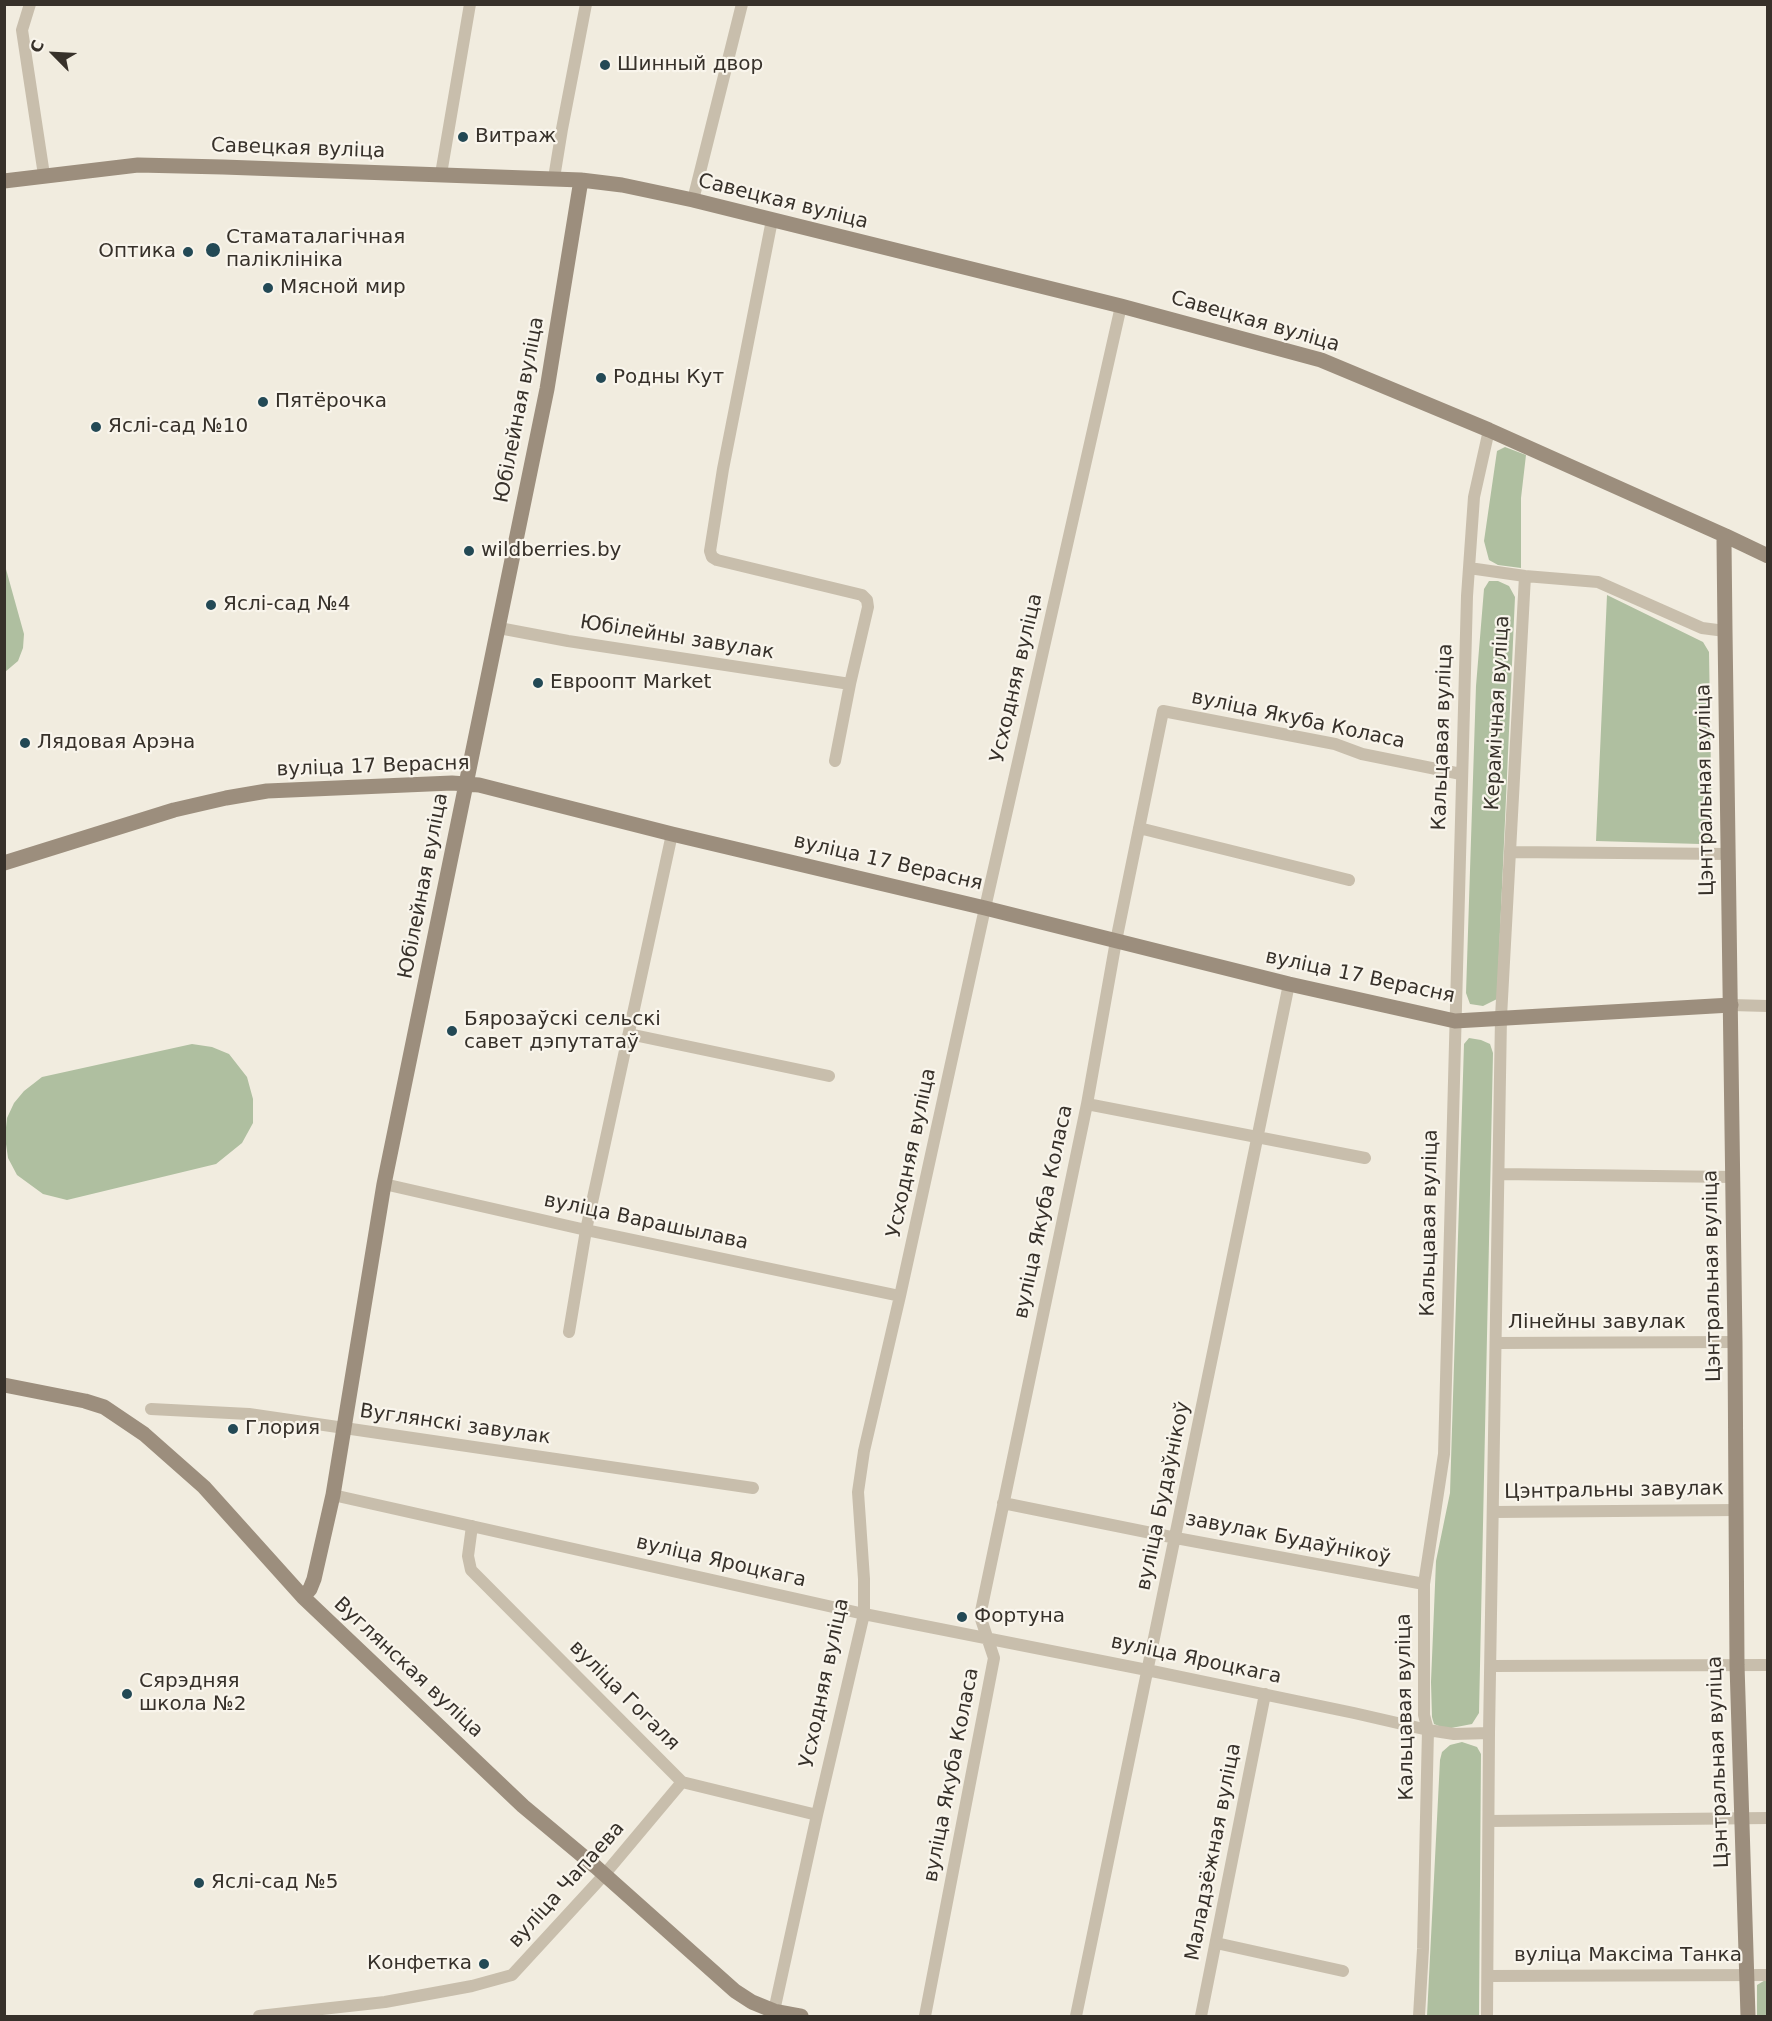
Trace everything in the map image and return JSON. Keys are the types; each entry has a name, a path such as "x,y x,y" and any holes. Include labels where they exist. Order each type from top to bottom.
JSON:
{"street":[{"path":"30,4 22,30 44,175"},
{"path":"441,174 470,4"},
{"path":"554,178 586,4"},
{"path":"693,200 742,4"},
{"name":"Савецкая вуліца","path":"4,181 138,165 554,178 622,185 693,200 1121,306 1321,360 1489,430 1767,556"},
{"name":"Юбілейная вуліца","path":"303,1597 310,1589 314,1579 333,1495 384,1184 547,389 581,180"},
{"path":"772,219 723,469 710,551 712,557 717,560 862,595 867,600 868,607 835,761"},
{"name":"Усходняя вуліца","path":"774,2014 864,1614 858,1492 864,1451 1121,306"},
{"name":"Кальцавая вуліца","path":"1419,2016 1423,1949 1428,1730 1424,1715 1424,1584 1444,1454 1461,774 1469,568 1474,497 1489,430"},
{"name":"Цэнтральная вуліца","path":"1726,536 1724,541 1737,1665 1748,2016"},
{"path":"1469,568 1525,576 1598,582 1702,628 1725,631"},
{"name":"Керамічная вуліца","path":"1488,2016 1489,1733 1492,1666 1501,1017 1525,576"},
{"name":"Юбілейны завулак","path":"499,628 568,641 850,684"},
{"name":"вуліца Якуба Коласа","path":"925,2016 994,1658 980,1616 1087,1104 1116,941 1164,711 1335,744 1362,754 1461,774"},
{"name":"вуліца 17 Верасня","path":"4,863 174,810 267,791 452,783 479,785 1289,984 1455,1021 1731,1005 1767,1006"},
{"path":"1139,828 1349,880"},
{"path":"569,1332 586,1230 672,834"},
{"path":"1510,852 1729,854"},
{"name":"вуліца Будаўнікоў","path":"1077,2016 1289,984"},
{"path":"629,1034 829,1076"},
{"path":"1087,1104 1365,1158"},
{"path":"1499,1174 1733,1177"},
{"name":"вуліца Варашылава","path":"384,1184 586,1230 900,1296"},
{"name":"Лінейны завулак","path":"1496,1343 1735,1342"},
{"name":"Вуглянская вуліца","path":"4,1385 85,1401 104,1407 134,1426 204,1487 303,1597 522,1806 735,1991 774,2014 801,2016"},
{"name":"Вуглянскі завулак","path":"151,1409 249,1414 753,1488"},
{"name":"вуліца Яроцкага","path":"333,1495 864,1614 1265,1694 1428,1730 1455,1734 1489,1733"},
{"name":"завулак Будаўнікоў","path":"1003,1503 1424,1584"},
{"name":"Цэнтральны завулак","path":"1494,1512 1736,1510"},
{"name":"вуліца Гогаля","path":"472,1526 468,1556 471,1570 682,1782"},
{"path":"1492,1666 1767,1665"},
{"name":"Маладзёжная вуліца","path":"1201,2016 1265,1694"},
{"path":"682,1782 817,1815"},
{"name":"вуліца Чапаева","path":"259,2016 385,2002 512,1975 604,1875 682,1782"},
{"path":"1490,1821 1767,1818"},
{"path":"1216,1943 1343,1971"},
{"name":"вуліца Максіма Танка","path":"1488,1976 1767,1975"}],"green space":[{"path":"1505,447 1526,455 1521,498 1521,568 1498,565 1489,560 1484,541 1497,451"},
{"path":"4,562 24,634 23,648 18,661 5,672"},
{"path":"1489,581 1498,581 1509,586 1515,597 1497,999 1483,1006 1470,1004 1466,993 1476,686 1484,589"},
{"path":"1607,595 1703,642 1709,652 1712,835 1707,842 1700,844 1596,841"},
{"path":"1469,1038 1490,1044 1493,1053 1479,1713 1472,1724 1446,1729 1434,1724 1431,1682 1436,1561 1450,1493 1464,1044"},
{"path":"192,1044 212,1047 229,1054 247,1077 253,1099 253,1123 242,1143 216,1164 67,1200 43,1194 17,1175 8,1158 5,1137 7,1118 14,1103 24,1091 42,1077"},
{"path":"1462,1742 1477,1747 1481,1754 1479,2016 1427,2016 1440,1760 1442,1752 1450,1745"},
{"path":"1767,1979 1767,2016 1757,2016 1757,1985"}],"place":[{"name":"Шинный двор","path":"605,65"},
{"name":"Витраж","path":"463,137"},
{"name":"Стаматалагічная паліклініка","path":"213,250"},
{"name":"Оптика","path":"188,252"},
{"name":"Мясной мир","path":"268,288"},
{"name":"Родны Кут","path":"601,378"},
{"name":"Пятёрочка","path":"263,402"},
{"name":"Яслі-сад №10","path":"96,427"},
{"name":"wildberries.by","path":"469,551"},
{"name":"Яслі-сад №4","path":"211,605"},
{"name":"Евроопт Market","path":"538,683"},
{"name":"Лядовая Арэна","path":"25,743"},
{"name":"Бярозаўскі сельскі савет дэпутатаў","path":"452,1031"},
{"name":"Глория","path":"233,1429"},
{"name":"Фортуна","path":"962,1617"},
{"name":"Сярэдняя школа №2","path":"127,1694"},
{"name":"Яслі-сад №5","path":"199,1883"},
{"name":"Конфетка","path":"484,1964"}]}
